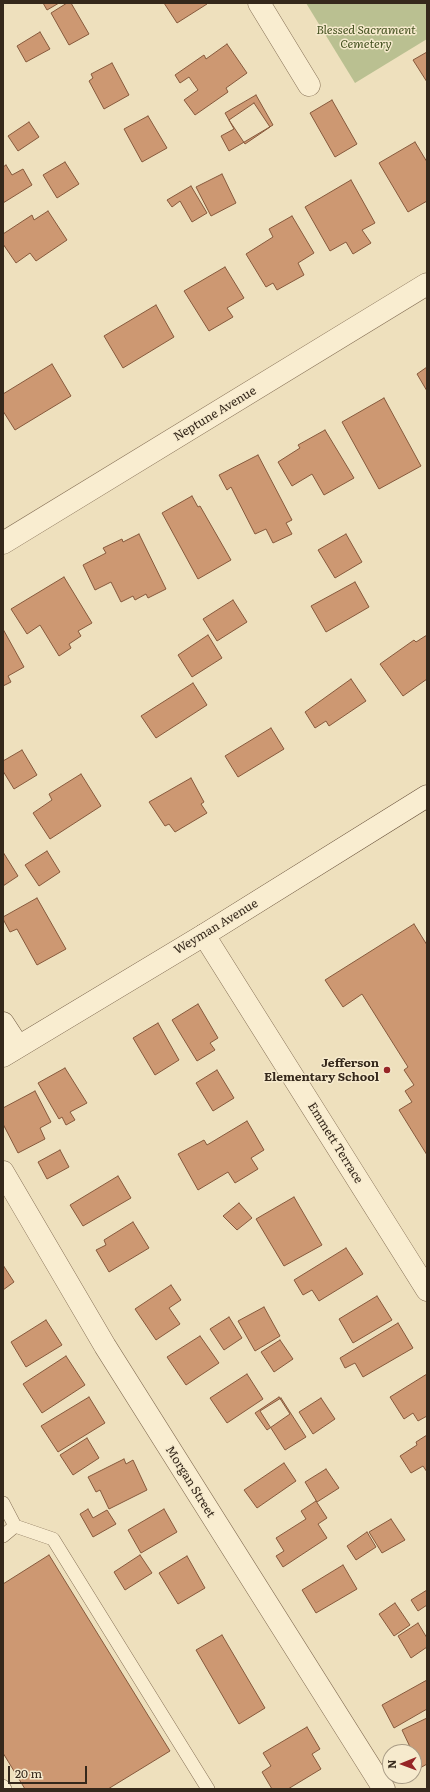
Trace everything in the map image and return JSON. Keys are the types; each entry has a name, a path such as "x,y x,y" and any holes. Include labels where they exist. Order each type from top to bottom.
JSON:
{"street":[{"path":"259,3 309,85"},
{"name":"Neptune Avenue","path":"3,543 427,284"},
{"name":"Weyman Avenue","path":"10,1051 204,935 427,796"},
{"name":"Emmett Terrace","path":"204,935 426,1287"},
{"path":"3,1023 10,1051"},
{"name":"Morgan Street","path":"3,1172 104,1346 384,1789"}],"lane":[{"path":"3,1503 15,1526 53,1539 208,1789"},
{"path":"3,1536 15,1526"}],"green space":[{"name":"Blessed Sacrament Cemetery","path":"306,3 427,3 427,39 355,83"}],"building":[{"path":"43,3 59,3 47,10"},
{"path":"67,3 71,3 89,34 69,45 51,13"},
{"path":"164,3 206,3 207,4 177,23"},
{"path":"40,32 50,49 26,62 17,46"},
{"path":"227,44 247,73 226,88 228,92 195,115 184,100 198,90 189,77 180,83 175,75 204,55 206,59"},
{"path":"427,52 427,82 413,60"},
{"path":"112,63 129,95 104,109 89,81 93,78 91,74"},
{"path":"256,95 273,125 229,151 221,136 234,129 225,113"},
{"path":"332,100 357,144 335,157 310,113"},
{"path":"254,103 270,127 245,144 229,120"},
{"path":"148,116 167,148 142,162 124,129"},
{"path":"29,122 39,137 18,151 8,136"},
{"path":"415,142 427,162 427,201 408,212 379,163"},
{"path":"65,162 79,184 57,198 43,175"},
{"path":"6,165 12,175 23,169 32,185 3,203 3,167"},
{"path":"222,174 236,203 211,216 196,187"},
{"path":"351,180 375,223 362,230 371,243 353,254 346,242 330,251 305,207"},
{"path":"191,186 207,213 192,222 180,201 172,207 167,200"},
{"path":"48,211 67,240 36,261 30,253 16,263 3,244 3,234 32,215 34,220"},
{"path":"292,216 314,253 298,263 304,275 277,290 273,283 266,287 246,254 273,237 269,229"},
{"path":"225,267 244,298 227,308 233,317 209,331 184,291"},
{"path":"156,305 174,337 123,368 104,336"},
{"path":"52,364 71,396 15,430 3,411 3,394"},
{"path":"427,367 427,391 417,374"},
{"path":"384,398 421,466 379,489 342,422"},
{"path":"325,430 354,478 324,495 312,474 292,486 278,462 300,448 298,445"},
{"path":"258,455 292,520 286,523 292,534 273,543 266,529 255,534 231,487 227,490 219,475"},
{"path":"192,496 198,507 200,506 231,560 198,579 162,513"},
{"path":"139,534 166,589 148,598 146,594 135,600 133,596 121,602 111,582 95,590 83,565 106,553 103,548 122,539 123,542"},
{"path":"346,534 362,562 335,578 318,550"},
{"path":"64,577 92,623 78,631 81,636 69,644 71,648 59,656 40,625 27,634 11,609"},
{"path":"355,582 369,607 326,632 311,606"},
{"path":"233,600 247,622 217,641 203,619"},
{"path":"3,629 24,667 8,676 11,682 3,686"},
{"path":"208,635 222,658 192,677 178,655"},
{"path":"427,635 427,679 403,696 380,664 414,640 416,642"},
{"path":"351,679 366,701 329,726 326,721 315,728 305,712"},
{"path":"193,683 207,705 156,738 141,716"},
{"path":"271,728 284,749 238,777 225,756"},
{"path":"22,750 37,775 14,789 3,771 3,761"},
{"path":"81,774 101,806 50,839 33,813 52,800 49,794"},
{"path":"191,778 204,802 201,804 207,813 175,832 169,824 165,826 149,802"},
{"path":"47,851 60,872 39,886 25,865"},
{"path":"3,852 18,876 3,886"},
{"path":"37,898 66,949 37,965 17,929 10,932 3,917"},
{"path":"414,924 427,945 427,1155 399,1110 412,1102 405,1091 414,1085 404,1070 408,1067 362,994 343,1007 325,980"},
{"path":"198,1004 218,1038 210,1043 215,1050 197,1061 172,1020"},
{"path":"158,1023 179,1060 155,1075 133,1038"},
{"path":"65,1068 87,1103 70,1112 75,1120 66,1125 62,1117 59,1119 38,1083"},
{"path":"217,1070 234,1098 213,1111 196,1083"},
{"path":"35,1091 51,1122 40,1128 45,1139 18,1153 3,1124 3,1108"},
{"path":"247,1121 264,1150 251,1158 258,1169 235,1183 228,1172 198,1190 178,1154 204,1140 207,1145"},
{"path":"60,1150 69,1167 47,1179 38,1162"},
{"path":"118,1176 131,1198 83,1226 70,1205"},
{"path":"294,1197 322,1245 284,1266 256,1219"},
{"path":"239,1203 252,1218 237,1230 223,1216"},
{"path":"133,1222 149,1248 109,1272 96,1250 106,1245 104,1240"},
{"path":"346,1248 363,1274 319,1301 312,1290 303,1295 294,1280"},
{"path":"3,1265 14,1282 3,1290"},
{"path":"171,1285 181,1300 169,1308 180,1324 156,1340 135,1309"},
{"path":"377,1296 392,1320 353,1343 339,1319"},
{"path":"264,1307 280,1336 255,1351 238,1321"},
{"path":"229,1317 242,1338 224,1350 210,1329"},
{"path":"46,1320 62,1345 26,1367 11,1342"},
{"path":"398,1323 413,1348 363,1377 355,1363 345,1368 340,1358"},
{"path":"200,1336 219,1363 186,1385 167,1357"},
{"path":"280,1340 293,1359 274,1372 261,1352"},
{"path":"66,1356 85,1385 42,1413 23,1384"},
{"path":"247,1374 263,1399 227,1423 210,1398"},
{"path":"427,1374 427,1416 418,1421 413,1413 404,1419 390,1397"},
{"path":"89,1397 105,1423 58,1452 41,1426"},
{"path":"279,1397 290,1414 267,1430 255,1413"},
{"path":"281,1398 306,1437 285,1450 260,1411"},
{"path":"321,1398 335,1419 313,1434 299,1412"},
{"path":"427,1435 427,1472 423,1466 411,1473 400,1456 417,1445 416,1442"},
{"path":"87,1438 99,1458 73,1475 60,1455"},
{"path":"124,1459 126,1464 133,1460 147,1490 109,1509 100,1490 96,1492 88,1477"},
{"path":"284,1463 296,1481 257,1508 244,1490"},
{"path":"326,1469 339,1488 317,1502 305,1482"},
{"path":"316,1501 327,1518 318,1524 327,1538 283,1567 276,1556 284,1551 276,1538 306,1519 301,1511"},
{"path":"88,1509 93,1518 107,1510 116,1524 93,1537 80,1514"},
{"path":"164,1509 177,1532 141,1553 128,1530"},
{"path":"391,1519 405,1540 382,1553 369,1532"},
{"path":"367,1532 376,1547 356,1560 347,1546"},
{"path":"49,1555 170,1751 108,1789 25,1789 3,1753 3,1584"},
{"path":"140,1555 152,1573 125,1590 114,1572"},
{"path":"187,1556 205,1588 178,1604 159,1573"},
{"path":"343,1565 357,1589 316,1613 302,1590"},
{"path":"427,1590 427,1605 418,1611 411,1600"},
{"path":"395,1603 410,1625 394,1636 379,1614"},
{"path":"418,1623 427,1638 427,1647 411,1658 398,1636"},
{"path":"222,1635 265,1708 239,1724 196,1650"},
{"path":"427,1680 427,1709 394,1728 382,1705"},
{"path":"427,1718 427,1764 422,1767 422,1744 409,1744 402,1730"},
{"path":"307,1727 320,1749 312,1754 321,1769 288,1789 272,1789 262,1772 271,1766 263,1753"}],"place":[{"name":"Jefferson Elementary School","path":"387,1070"}]}
